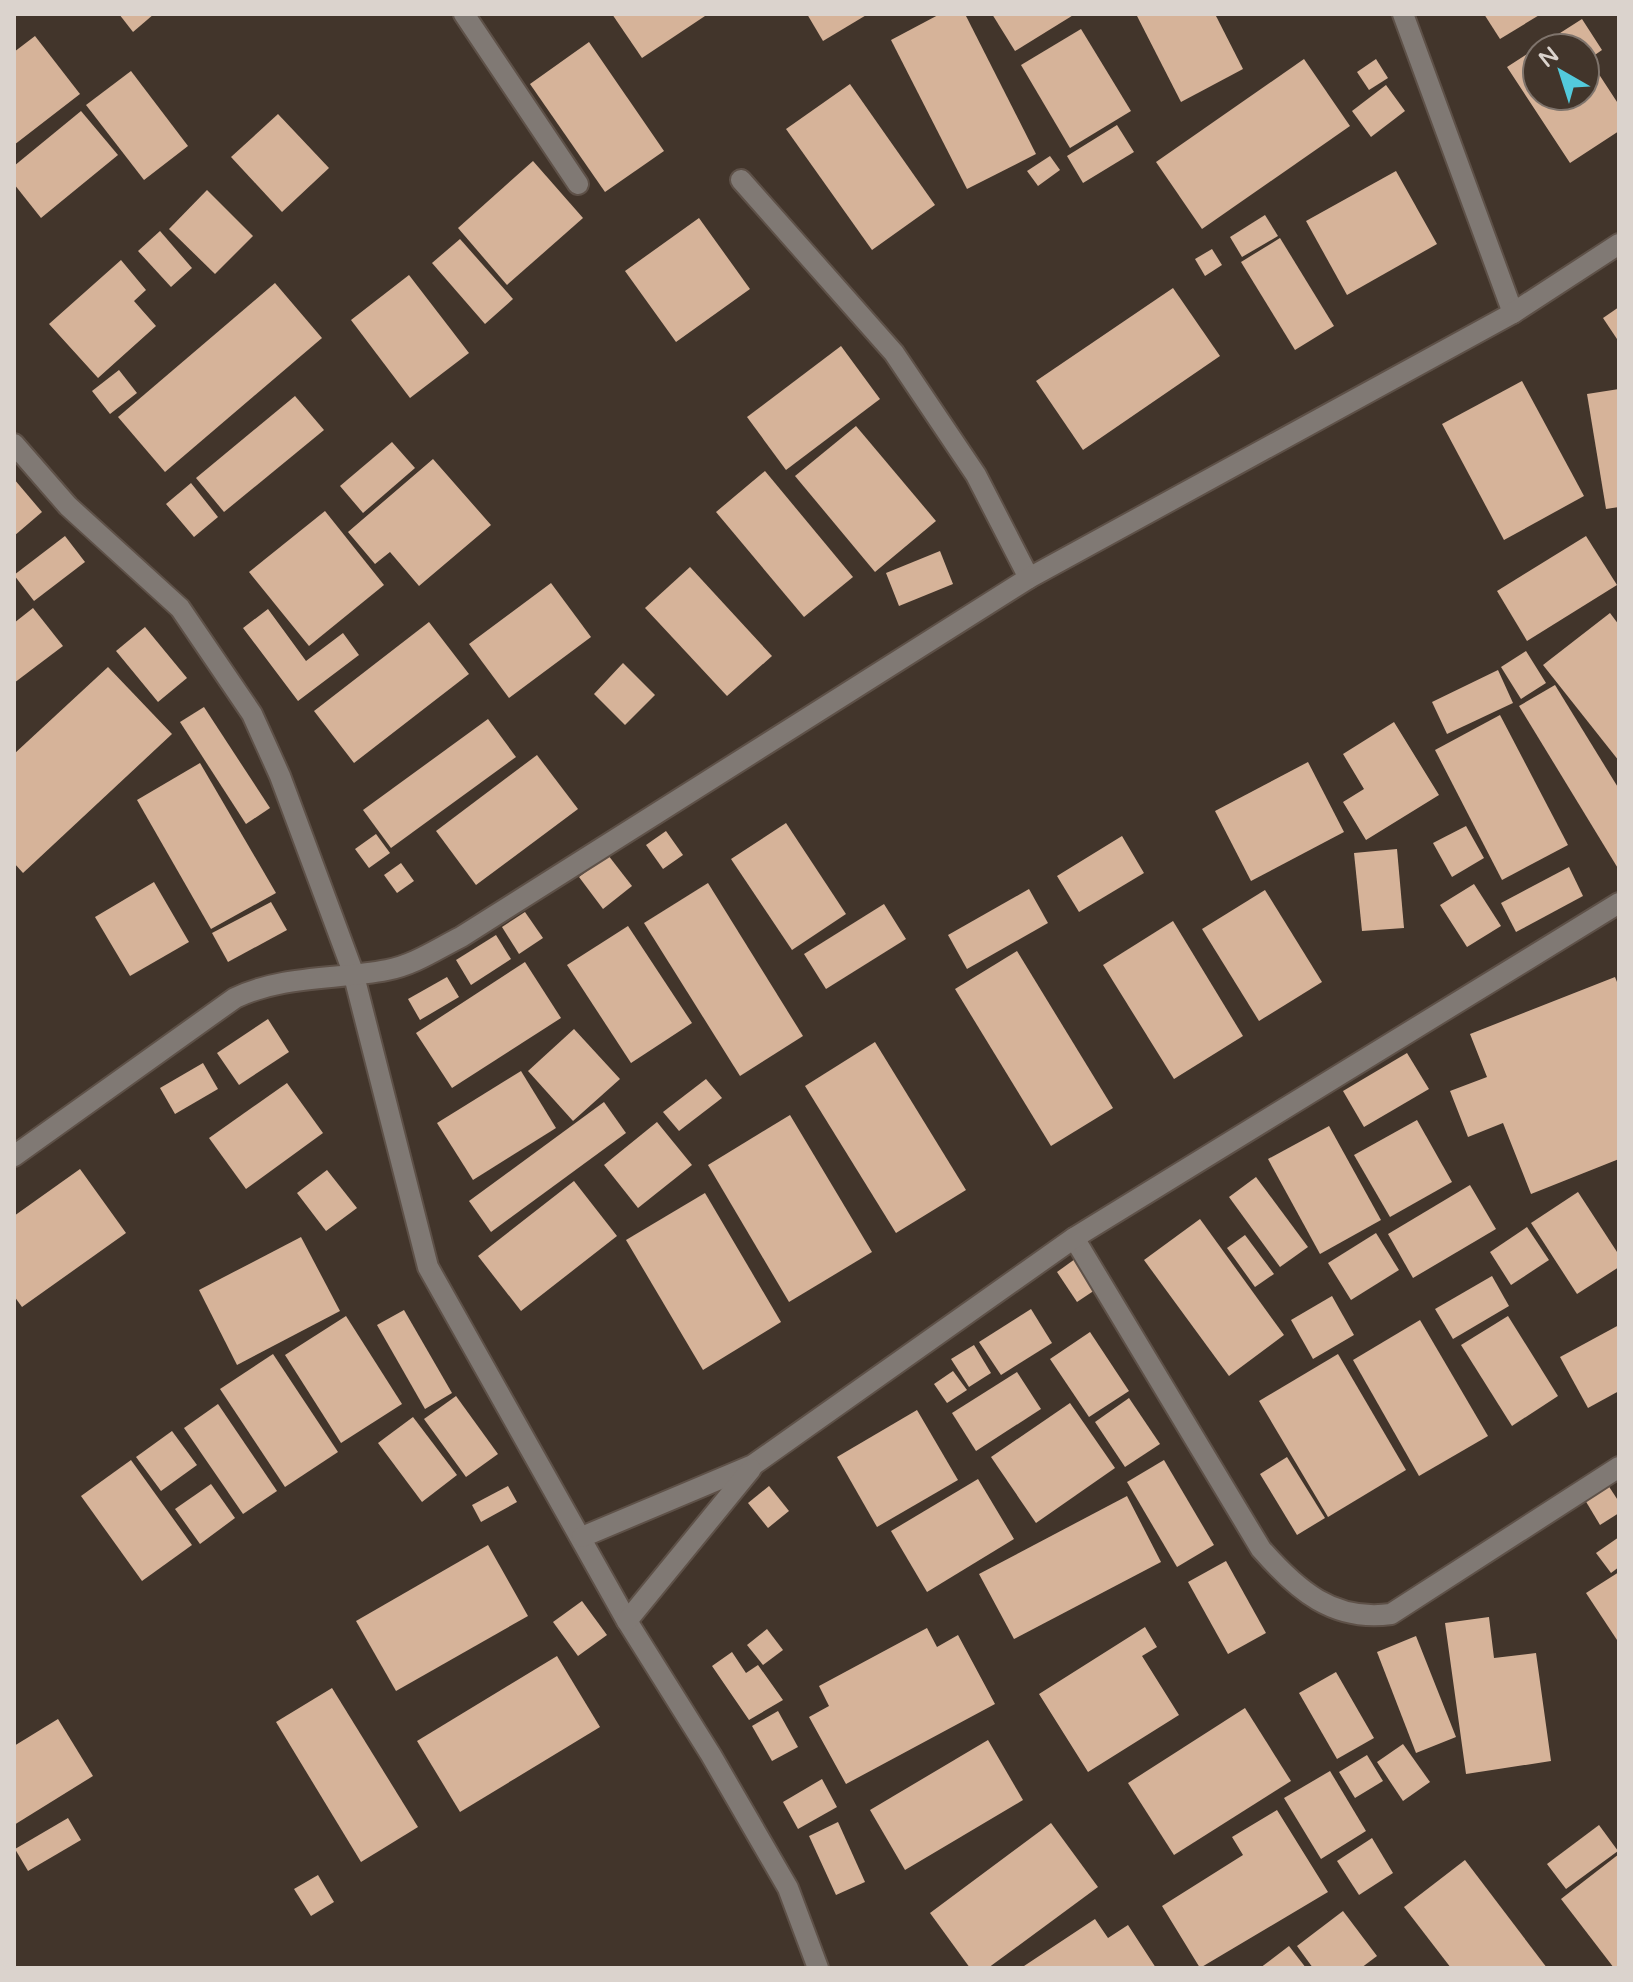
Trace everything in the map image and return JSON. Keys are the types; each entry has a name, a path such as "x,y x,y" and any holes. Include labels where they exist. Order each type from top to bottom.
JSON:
{"street":[{"path":"464,14 578,184"},
{"path":"1403,14 1513,313"},
{"path":"741,180 894,353 976,475 1029,578"},
{"path":"14,1156 235,998 259,986 387,970 417,960 461,937 1029,578 1513,313 1619,244"},
{"path":"14,444 68,506 180,608 252,714 280,776 353,972 428,1267 627,1621 711,1755 788,1888 818,1968"},
{"path":"582,1537 753,1465 1074,1238 1619,903"},
{"path":"1074,1238 1261,1549 1292,1585 1327,1605 1362,1618 1391,1614 1619,1467"},
{"path":"627,1621 753,1465"}],"building":[{"path":"119,14 154,14 133,32"},
{"path":"612,14 708,14 642,58"},
{"path":"807,14 868,14 823,41"},
{"path":"940,14 965,14 1036,154 967,189 891,40"},
{"path":"992,14 1075,14 1015,51"},
{"path":"1136,14 1215,14 1243,69 1181,102"},
{"path":"1484,14 1541,14 1500,39"},
{"path":"1582,19 1590,32 1562,32"},
{"path":"1081,29 1131,111 1070,148 1021,65"},
{"path":"35,36 80,94 14,145 14,52"},
{"path":"589,42 664,151 605,192 530,84"},
{"path":"1521,58 1521,88 1507,67"},
{"path":"1304,59 1350,126 1202,229 1156,162"},
{"path":"1376,59 1388,78 1369,90 1357,72"},
{"path":"131,71 188,146 144,180 86,105"},
{"path":"1601,77 1619,105 1619,131 1570,163 1537,112 1601,112"},
{"path":"850,84 935,205 872,250 786,129"},
{"path":"1386,85 1405,111 1371,137 1352,111"},
{"path":"81,111 118,155 41,218 14,184 14,166"},
{"path":"278,114 329,168 282,212 231,157"},
{"path":"1117,125 1134,152 1083,183 1067,156"},
{"path":"1050,156 1060,170 1038,186 1027,171"},
{"path":"533,161 583,218 507,285 458,228"},
{"path":"1396,171 1437,244 1347,295 1306,221"},
{"path":"207,190 253,236 215,274 169,229"},
{"path":"1265,215 1278,236 1242,257 1230,237"},
{"path":"699,218 750,289 676,342 625,271"},
{"path":"160,231 192,268 171,287 138,251"},
{"path":"1280,238 1334,326 1295,350 1241,262"},
{"path":"460,239 513,299 485,324 432,263"},
{"path":"1212,249 1222,265 1205,276 1195,259"},
{"path":"121,260 146,290 134,301 156,326 98,378 49,324"},
{"path":"409,275 469,353 410,398 351,320"},
{"path":"275,283 322,338 165,472 118,417"},
{"path":"1173,288 1220,356 1083,450 1036,381"},
{"path":"1619,307 1619,342 1603,318"},
{"path":"841,346 880,399 786,470 747,417"},
{"path":"119,370 137,393 110,414 92,391"},
{"path":"1522,381 1584,496 1504,540 1442,424"},
{"path":"1619,389 1619,507 1606,509 1587,394"},
{"path":"295,396 324,430 224,512 196,478"},
{"path":"856,426 936,521 875,572 795,476"},
{"path":"392,442 415,468 363,513 340,486"},
{"path":"433,459 491,525 419,586 390,552 375,564 348,532"},
{"path":"765,471 853,577 804,617 716,512"},
{"path":"14,479 42,512 14,536"},
{"path":"191,483 218,517 194,537 166,504"},
{"path":"325,511 384,585 309,646 249,572"},
{"path":"65,536 85,562 34,601 14,575"},
{"path":"1586,536 1617,585 1527,641 1497,591"},
{"path":"940,551 953,584 899,606 886,573"},
{"path":"690,567 772,656 727,696 645,608"},
{"path":"551,583 591,637 509,698 469,644"},
{"path":"33,608 63,646 14,683 14,623"},
{"path":"268,609 306,661 343,633 359,655 298,701 243,628"},
{"path":"1610,613 1619,625 1619,761 1543,665"},
{"path":"429,622 469,674 354,763 314,711"},
{"path":"145,627 187,678 158,702 116,651"},
{"path":"1526,651 1546,683 1521,699 1501,667"},
{"path":"623,663 655,695 625,725 594,694"},
{"path":"108,667 172,734 23,873 14,863 14,754"},
{"path":"1498,670 1513,703 1447,734 1432,702"},
{"path":"1555,685 1619,789 1619,870 1519,706"},
{"path":"204,707 270,808 246,824 180,722"},
{"path":"1500,715 1568,845 1502,880 1435,750"},
{"path":"488,719 516,757 391,848 363,810"},
{"path":"1394,722 1439,795 1366,840 1343,802 1364,789 1343,754"},
{"path":"537,755 578,809 476,885 436,831"},
{"path":"1308,762 1344,832 1251,881 1215,811"},
{"path":"200,763 276,893 211,929 137,800"},
{"path":"786,823 846,914 792,950 731,859"},
{"path":"1466,826 1484,858 1452,877 1433,843"},
{"path":"666,831 683,855 663,869 646,845"},
{"path":"376,834 390,853 369,868 355,849"},
{"path":"1122,836 1144,873 1079,912 1057,876"},
{"path":"1397,849 1404,928 1362,931 1354,853"},
{"path":"608,855 632,886 603,909 579,877"},
{"path":"401,863 414,881 397,893 384,875"},
{"path":"1569,867 1583,896 1516,932 1501,903"},
{"path":"154,882 189,942 130,976 95,917"},
{"path":"708,883 803,1036 740,1076 644,923"},
{"path":"1474,884 1501,926 1467,947 1440,905"},
{"path":"1029,889 1048,923 967,969 948,935"},
{"path":"1265,890 1322,982 1259,1021 1202,929"},
{"path":"271,902 287,930 228,962 212,933"},
{"path":"884,904 906,939 826,989 804,954"},
{"path":"525,912 543,938 519,954 502,927"},
{"path":"1173,921 1243,1036 1174,1079 1103,965"},
{"path":"628,926 692,1023 631,1063 567,965"},
{"path":"496,935 511,959 471,985 456,960"},
{"path":"1017,951 1113,1108 1051,1146 955,989"},
{"path":"525,962 561,1018 452,1088 416,1033"},
{"path":"447,977 459,997 420,1020 408,999"},
{"path":"1615,977 1619,987 1619,1159 1531,1194 1503,1123 1468,1137 1450,1091 1487,1077 1470,1034"},
{"path":"268,1019 289,1052 239,1085 217,1053"},
{"path":"574,1029 620,1079 573,1121 528,1071"},
{"path":"875,1042 966,1190 896,1233 805,1086"},
{"path":"1407,1053 1429,1089 1364,1127 1343,1091"},
{"path":"203,1063 218,1089 175,1114 160,1088"},
{"path":"521,1071 556,1128 473,1180 437,1123"},
{"path":"706,1079 722,1098 679,1131 663,1112"},
{"path":"287,1083 323,1133 246,1189 209,1138"},
{"path":"604,1102 626,1133 491,1232 469,1201"},
{"path":"790,1115 872,1252 789,1302 708,1165"},
{"path":"1417,1120 1452,1182 1390,1217 1354,1155"},
{"path":"657,1122 692,1165 638,1208 604,1165"},
{"path":"1329,1126 1381,1220 1320,1254 1268,1159"},
{"path":"80,1169 126,1233 22,1307 14,1296 14,1216"},
{"path":"327,1170 357,1208 326,1231 297,1193"},
{"path":"1256,1177 1308,1247 1280,1267 1229,1197"},
{"path":"574,1181 617,1236 521,1311 478,1256"},
{"path":"1470,1185 1496,1229 1413,1278 1388,1234"},
{"path":"1578,1192 1619,1255 1619,1267 1577,1294 1531,1223"},
{"path":"705,1193 781,1322 703,1370 626,1240"},
{"path":"1200,1219 1284,1335 1229,1376 1144,1260"},
{"path":"1527,1227 1549,1260 1511,1285 1490,1252"},
{"path":"1376,1233 1399,1270 1351,1300 1328,1263"},
{"path":"1245,1235 1274,1274 1255,1287 1227,1248"},
{"path":"301,1237 340,1311 237,1365 199,1290"},
{"path":"1075,1259 1095,1290 1077,1302 1057,1272"},
{"path":"1492,1276 1509,1306 1453,1339 1435,1309"},
{"path":"1332,1296 1354,1335 1313,1359 1291,1320"},
{"path":"1031,1309 1052,1343 1001,1375 979,1342"},
{"path":"404,1310 452,1393 425,1409 377,1325"},
{"path":"346,1316 402,1404 341,1443 285,1355"},
{"path":"1508,1316 1558,1396 1512,1426 1461,1345"},
{"path":"1420,1320 1488,1436 1419,1476 1353,1360"},
{"path":"1619,1325 1619,1391 1588,1408 1560,1357"},
{"path":"1090,1332 1129,1391 1089,1417 1050,1359"},
{"path":"974,1345 991,1373 969,1387 951,1359"},
{"path":"273,1354 338,1452 285,1487 220,1389"},
{"path":"1338,1354 1406,1470 1328,1517 1259,1401"},
{"path":"953,1371 967,1390 947,1403 934,1384"},
{"path":"1017,1372 1041,1409 976,1451 952,1413"},
{"path":"456,1396 498,1454 466,1477 424,1419"},
{"path":"1129,1398 1160,1444 1125,1467 1095,1422"},
{"path":"1070,1403 1115,1468 1036,1523 991,1457"},
{"path":"218,1404 277,1491 243,1514 184,1428"},
{"path":"917,1410 958,1480 877,1527 837,1457"},
{"path":"413,1417 457,1475 422,1502 378,1443"},
{"path":"172,1431 197,1465 161,1491 136,1457"},
{"path":"1287,1457 1325,1518 1297,1535 1260,1474"},
{"path":"131,1460 192,1545 142,1581 81,1496"},
{"path":"1164,1460 1214,1545 1177,1567 1127,1482"},
{"path":"978,1479 1014,1539 927,1592 891,1531"},
{"path":"211,1484 235,1518 200,1544 175,1509"},
{"path":"1608,1485 1619,1502 1619,1513 1600,1525 1585,1500"},
{"path":"508,1486 517,1502 481,1522 472,1505"},
{"path":"769,1486 789,1511 768,1528 748,1503"},
{"path":"1127,1496 1161,1562 1014,1639 979,1574"},
{"path":"1619,1537 1619,1567 1611,1573 1596,1553"},
{"path":"488,1545 528,1616 396,1691 356,1621"},
{"path":"1226,1561 1266,1633 1228,1654 1188,1582"},
{"path":"1619,1572 1619,1643 1586,1593"},
{"path":"582,1601 607,1635 578,1656 553,1622"},
{"path":"1489,1617 1494,1658 1536,1653 1551,1761 1466,1774 1445,1623"},
{"path":"1145,1627 1157,1647 1142,1656 1179,1715 1088,1772 1039,1694"},
{"path":"927,1628 937,1647 958,1635 995,1704 846,1784 809,1717 829,1706 819,1686"},
{"path":"767,1629 783,1650 763,1665 747,1645"},
{"path":"1416,1636 1456,1737 1416,1753 1377,1652"},
{"path":"732,1652 746,1673 758,1665 783,1700 749,1720 712,1666"},
{"path":"557,1656 600,1727 460,1812 417,1741"},
{"path":"1336,1672 1374,1738 1337,1759 1299,1693"},
{"path":"332,1688 418,1827 361,1862 276,1722"},
{"path":"1245,1708 1291,1781 1174,1855 1128,1783"},
{"path":"778,1711 798,1747 772,1761 752,1726"},
{"path":"58,1719 93,1776 14,1825 14,1746"},
{"path":"988,1740 1023,1800 905,1870 870,1810"},
{"path":"1403,1744 1430,1782 1403,1801 1377,1762"},
{"path":"1367,1755 1383,1781 1355,1798 1339,1772"},
{"path":"1330,1771 1366,1831 1321,1859 1284,1798"},
{"path":"822,1779 837,1807 798,1829 783,1802"},
{"path":"1277,1810 1328,1892 1200,1968 1162,1906 1243,1855 1232,1837"},
{"path":"68,1818 81,1840 28,1871 15,1849"},
{"path":"838,1822 865,1882 836,1895 809,1836"},
{"path":"1051,1823 1098,1887 988,1968 970,1968 930,1913"},
{"path":"1599,1825 1618,1851 1566,1889 1547,1864"},
{"path":"1372,1838 1393,1873 1359,1895 1337,1861"},
{"path":"1619,1854 1619,1968 1614,1968 1561,1899"},
{"path":"1465,1860 1547,1968 1451,1968 1404,1907"},
{"path":"318,1875 334,1902 311,1916 294,1889"},
{"path":"1343,1911 1377,1956 1361,1968 1313,1968 1297,1946"},
{"path":"1095,1919 1108,1938 1128,1925 1156,1968 1021,1968"},
{"path":"1289,1946 1306,1968 1260,1968"}]}
